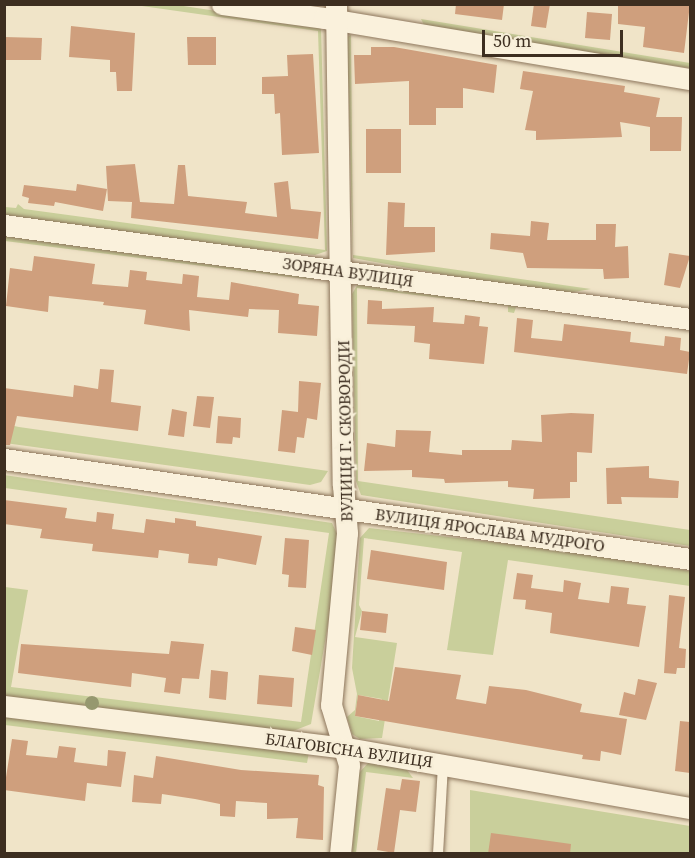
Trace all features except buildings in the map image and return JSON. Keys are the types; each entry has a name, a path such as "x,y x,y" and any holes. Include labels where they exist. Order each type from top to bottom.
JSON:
{"street":[{"path":"222,4 336,12 690,80"},
{"name":"ВУЛИЦЯ Г. СКОВОРОДИ","path":"336,12 347,533 331,705 332,718 346,748 349,765 340,854"},
{"name":"ЗОРЯНА ВУЛИЦЯ","path":"4,225 690,319"},
{"name":"ВУЛИЦЯ ЯРОСЛАВА МУДРОГО","path":"4,459 690,559"},
{"name":"БЛАГОВІСНА ВУЛИЦЯ","path":"4,706 346,748 690,808"}],"lane":[{"path":"438,854 443,764"}],"green space":[{"path":"135,5 177,5 321,27 327,251 315,255 217,245 5,215 5,207 16,208 18,204 24,209 325,250 318,31"},
{"path":"421,19 690,63 690,68 520,43 424,25"},
{"path":"351,35 353,255 591,289 568,293 502,285 353,258 347,37"},
{"path":"5,231 309,274 314,280 5,241"},
{"path":"359,282 563,313 516,307 514,313 508,312 508,306 357,288 358,481 690,530 690,546 361,495 356,481 352,294"},
{"path":"5,424 328,471 321,482 310,485 5,443"},
{"path":"4,475 332,523 337,534 330,612 311,724 288,733 5,697 5,587 28,590 11,687 301,722 329,533 5,488"},
{"path":"369,528 546,548 690,571 690,586 508,560 493,655 447,650 462,552 364,538 359,605 362,611 355,637 397,643 382,738 360,739 352,734 347,717 355,710 357,694 352,668 360,538","holes":["358,695 382,699 379,721 355,716"]},
{"path":"5,713 309,752 307,763 5,725"},
{"path":"369,762 407,770 413,778 366,772 356,853 352,854 359,773"},
{"path":"470,790 690,826 690,853 470,854"}]}
